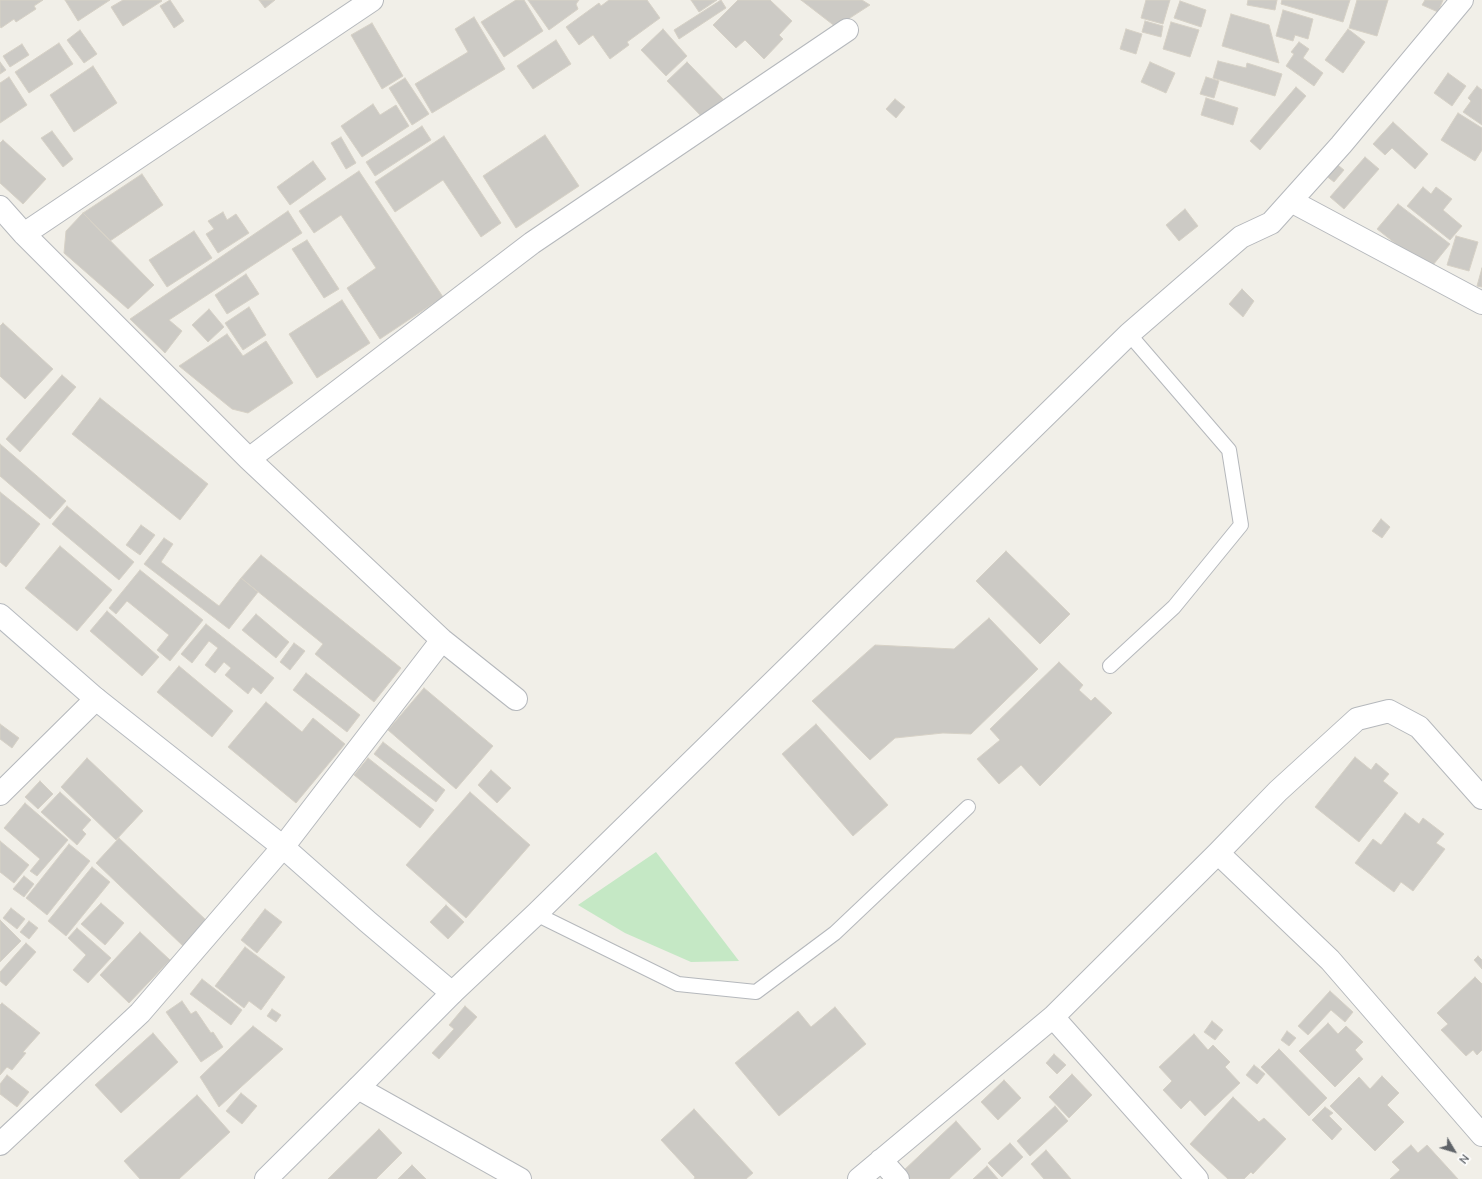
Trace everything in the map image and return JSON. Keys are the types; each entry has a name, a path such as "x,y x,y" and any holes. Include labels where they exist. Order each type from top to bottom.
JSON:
{"street":[{"path":"24,234 372,0"},
{"path":"266,1179 452,993 536,914 1129,334 1241,237 1271,223 1341,145 1462,0"},
{"path":"249,459 532,243 846,30"},
{"path":"1291,200 1482,303"},
{"path":"0,207 24,234 249,459 442,640 516,699"},
{"path":"0,615 96,699 283,847 452,993"},
{"path":"0,1144 140,1014 283,847 442,640"},
{"path":"0,794 96,699"},
{"path":"859,1179 1052,1017 1218,853 1278,791 1357,719 1389,711 1419,727 1482,798"},
{"path":"1218,853 1330,960 1482,1135"},
{"path":"1052,1017 1197,1179"},
{"path":"358,1088 520,1179"},
{"path":"881,1160 898,1179"}],"lane":[{"path":"1110,666 1174,607 1241,524 1230,450 1129,334"},
{"path":"536,914 678,984 756,992 834,933 968,807"}],"green space":[{"path":"656,852 739,961 691,962 625,933 578,905"}],"building":[{"path":"0,0 43,0 34,6 36,9 16,22 14,19 1,28"},
{"path":"65,0 110,0 78,21"},
{"path":"123,0 162,1 123,26 111,7"},
{"path":"170,0 184,21 174,28 160,6"},
{"path":"259,0 275,0 265,8"},
{"path":"516,0 524,0 543,31 504,57 481,22"},
{"path":"528,0 579,0 576,4 578,9 549,30"},
{"path":"609,0 647,0 660,18 627,42 629,45 610,59 593,35 579,45 566,27 599,3 601,6"},
{"path":"691,0 717,0 699,12"},
{"path":"721,0 726,8 679,39 674,30"},
{"path":"738,0 770,0 792,21 779,35 783,39 764,59 745,40 736,48 713,25"},
{"path":"801,0 862,0 870,5 836,27"},
{"path":"1146,0 1170,0 1163,24 1141,18"},
{"path":"1248,0 1277,0 1275,10 1247,5"},
{"path":"1282,0 1350,0 1343,22 1281,4"},
{"path":"1357,0 1388,0 1377,36 1349,28"},
{"path":"1425,0 1443,0 1438,12 1422,5"},
{"path":"1180,1 1206,10 1201,27 1174,18"},
{"path":"1283,10 1313,19 1308,39 1295,35 1293,41 1276,36"},
{"path":"1231,14 1269,25 1279,63 1222,46"},
{"path":"474,17 505,69 432,113 415,84 468,52 455,29"},
{"path":"1145,21 1163,26 1161,37 1142,32"},
{"path":"1171,22 1199,30 1190,57 1163,49"},
{"path":"372,23 403,76 382,89 351,35"},
{"path":"663,29 687,56 666,76 641,50"},
{"path":"1126,29 1142,34 1136,54 1120,49"},
{"path":"1348,29 1365,42 1343,73 1325,60"},
{"path":"80,30 97,54 84,63 67,40"},
{"path":"556,40 571,64 533,89 517,66"},
{"path":"1299,42 1309,49 1303,58 1323,73 1314,86 1286,66 1294,54 1291,52"},
{"path":"59,43 73,64 29,93 15,72"},
{"path":"22,44 29,55 10,67 3,56"},
{"path":"1218,61 1246,68 1247,63 1282,74 1275,96 1213,78"},
{"path":"0,62 6,70 0,74"},
{"path":"687,62 723,99 703,118 667,81"},
{"path":"1150,62 1175,73 1166,93 1141,82"},
{"path":"93,66 117,103 74,132 50,95"},
{"path":"1448,73 1466,86 1452,106 1434,93"},
{"path":"9,77 27,105 0,123 0,83"},
{"path":"1206,77 1219,81 1214,98 1200,94"},
{"path":"405,78 429,114 412,125 389,88"},
{"path":"1477,86 1482,90 1482,125 1463,112 1471,101 1468,98"},
{"path":"1296,87 1306,96 1260,150 1250,141"},
{"path":"1206,98 1238,108 1233,125 1201,115"},
{"path":"895,99 905,107 896,118 886,109"},
{"path":"373,104 380,115 396,105 409,126 362,157 341,126"},
{"path":"1458,113 1482,128 1482,150 1475,161 1441,140"},
{"path":"1393,122 1428,154 1415,169 1392,148 1385,155 1373,144"},
{"path":"422,126 431,140 375,176 366,162"},
{"path":"52,131 73,159 63,167 41,138"},
{"path":"545,135 579,186 516,228 483,176"},
{"path":"444,136 501,223 481,237 443,180 395,212 375,182"},
{"path":"341,137 356,163 346,169 331,143"},
{"path":"3,140 46,179 23,204 0,183 0,143"},
{"path":"1365,157 1379,169 1344,209 1330,197"},
{"path":"313,161 326,179 290,205 277,187"},
{"path":"1334,162 1344,170 1334,182 1325,175"},
{"path":"359,171 443,297 380,339 347,288 376,268 341,215 314,233 299,211"},
{"path":"142,174 163,205 110,241 83,213"},
{"path":"1423,187 1431,194 1436,187 1452,199 1443,210 1462,226 1450,240 1407,206"},
{"path":"1398,204 1450,244 1429,270 1377,229"},
{"path":"1185,209 1198,226 1179,241 1166,225"},
{"path":"288,211 302,233 169,320 182,331 165,353 130,319"},
{"path":"223,212 227,220 236,214 249,233 218,253 206,234 214,229 208,221"},
{"path":"83,213 154,285 128,309 64,253 66,231"},
{"path":"194,231 212,258 167,287 149,260"},
{"path":"1456,236 1478,242 1469,271 1447,265"},
{"path":"307,240 339,289 324,298 292,249"},
{"path":"1482,268 1482,287 1477,286"},
{"path":"246,274 259,294 227,314 215,295"},
{"path":"1242,289 1254,301 1243,317 1229,304"},
{"path":"342,300 370,343 317,378 289,334"},
{"path":"249,307 266,335 243,350 225,323"},
{"path":"209,309 224,327 208,342 192,325"},
{"path":"3,323 53,369 25,399 0,376 0,326"},
{"path":"227,334 243,356 266,341 293,383 248,413 232,409 179,366"},
{"path":"62,375 76,387 20,452 6,439"},
{"path":"100,398 208,484 180,520 72,434"},
{"path":"0,444 66,501 50,519 0,476"},
{"path":"0,492 40,524 6,567 0,562"},
{"path":"67,506 134,562 119,580 52,524"},
{"path":"1381,519 1390,527 1382,538 1372,531"},
{"path":"141,525 155,535 140,555 126,545"},
{"path":"164,538 173,544 161,562 219,606 241,578 258,592 229,629 144,564"},
{"path":"60,546 112,590 77,631 25,588"},
{"path":"1006,551 1070,614 1040,644 976,581"},
{"path":"261,555 401,668 374,702 315,654 323,644 241,578"},
{"path":"140,570 203,620 170,661 157,650 169,635 127,601 116,614 109,608"},
{"path":"107,611 159,657 142,676 90,631"},
{"path":"256,614 289,642 276,658 242,630"},
{"path":"989,618 1038,669 971,734 943,733 895,738 870,760 812,701 875,645 954,649"},
{"path":"206,624 274,678 261,694 253,687 248,694 225,675 231,668 224,662 215,673 205,665 218,648 209,641 192,663 181,654"},
{"path":"294,643 305,651 290,670 280,662"},
{"path":"1059,662 1083,685 1079,690 1091,701 1095,697 1112,713 1040,786 1021,765 999,784 977,759 1000,740 990,729"},
{"path":"179,666 233,711 212,737 157,692"},
{"path":"306,673 360,715 347,732 293,690"},
{"path":"424,688 493,746 456,789 388,730"},
{"path":"266,702 302,732 313,718 345,744 296,803 228,747"},
{"path":"0,724 19,738 12,748 0,739"},
{"path":"816,724 888,805 853,836 782,754"},
{"path":"383,742 445,790 436,802 374,754"},
{"path":"1355,757 1371,770 1376,763 1389,774 1383,781 1398,793 1359,842 1315,807"},
{"path":"87,758 143,811 116,840 61,787"},
{"path":"368,758 434,810 420,828 354,775"},
{"path":"491,770 511,788 497,803 478,785"},
{"path":"40,781 53,794 38,809 25,797"},
{"path":"60,792 91,820 82,830 86,834 77,845 41,812"},
{"path":"470,792 530,845 466,918 406,865"},
{"path":"25,803 68,840 37,876 30,871 40,859 4,828"},
{"path":"1405,813 1419,824 1423,818 1444,834 1436,843 1445,849 1413,891 1401,882 1394,892 1355,863 1373,839 1381,845"},
{"path":"119,838 207,921 183,946 96,863"},
{"path":"0,841 29,865 14,883 0,872"},
{"path":"69,844 90,861 47,915 26,898"},
{"path":"92,867 110,882 66,936 48,921"},
{"path":"24,876 34,884 24,897 13,889"},
{"path":"101,903 124,923 105,945 81,924"},
{"path":"446,905 464,922 448,939 430,922"},
{"path":"11,908 25,919 17,929 3,918"},
{"path":"265,909 282,922 257,953 241,940"},
{"path":"0,920 21,941 0,962"},
{"path":"29,921 38,928 29,939 20,932"},
{"path":"77,928 111,958 88,983 73,970 86,955 68,938"},
{"path":"140,932 170,960 129,1003 100,975"},
{"path":"26,943 36,952 6,986 0,981 0,972"},
{"path":"245,947 285,977 261,1010 249,1001 244,1008 215,986"},
{"path":"1478,956 1482,960 1482,969 1474,960"},
{"path":"1475,977 1482,984 1482,1050 1477,1055 1473,1050 1466,1056 1441,1030 1448,1024 1437,1013"},
{"path":"202,979 242,1010 231,1025 190,994"},
{"path":"1330,991 1353,1012 1345,1022 1331,1010 1308,1035 1298,1026"},
{"path":"182,1001 191,1014 196,1011 211,1033 213,1032 223,1047 201,1062 166,1012"},
{"path":"2,1003 40,1033 23,1052 26,1053 12,1070 7,1067 0,1075 0,1005"},
{"path":"465,1006 477,1017 439,1059 432,1053 454,1029 449,1025"},
{"path":"835,1007 866,1044 779,1116 735,1063 798,1011 811,1027"},
{"path":"272,1009 281,1015 276,1022 267,1016"},
{"path":"1212,1021 1223,1030 1215,1040 1204,1032"},
{"path":"1328,1023 1338,1034 1346,1026 1363,1042 1355,1050 1363,1059 1335,1087 1299,1051"},
{"path":"253,1026 283,1049 219,1107 200,1077"},
{"path":"1287,1031 1296,1038 1289,1046 1281,1040"},
{"path":"153,1033 178,1062 121,1113 95,1085"},
{"path":"1194,1034 1208,1050 1213,1045 1230,1062 1225,1067 1240,1083 1205,1116 1190,1100 1181,1109 1163,1090 1172,1081 1159,1067"},
{"path":"1279,1049 1327,1098 1309,1116 1261,1067"},
{"path":"1054,1054 1066,1065 1057,1074 1046,1063"},
{"path":"1254,1065 1265,1074 1257,1084 1246,1075"},
{"path":"1072,1074 1092,1095 1069,1118 1049,1097"},
{"path":"7,1075 29,1092 17,1107 0,1094 0,1084"},
{"path":"1382,1076 1399,1093 1387,1105 1404,1122 1375,1151 1330,1106 1359,1077 1370,1089"},
{"path":"1004,1080 1021,1098 998,1120 981,1102"},
{"path":"241,1093 257,1106 242,1124 226,1111"},
{"path":"197,1095 230,1132 179,1179 140,1179 124,1161"},
{"path":"1233,1097 1259,1122 1264,1118 1286,1139 1253,1174 1251,1172 1244,1179 1228,1179 1190,1144"},
{"path":"1055,1106 1068,1121 1030,1156 1017,1141"},
{"path":"1325,1107 1333,1113 1329,1116 1342,1129 1332,1140 1312,1120"},
{"path":"694,1109 753,1173 746,1179 694,1179 695,1177 661,1140"},
{"path":"956,1121 981,1149 949,1179 908,1179 902,1172"},
{"path":"379,1129 402,1153 376,1179 328,1179"},
{"path":"1010,1143 1023,1157 1002,1177 988,1163"},
{"path":"1411,1145 1418,1153 1427,1145 1458,1179 1390,1179 1400,1170 1392,1162"},
{"path":"1046,1150 1071,1179 1044,1179 1031,1164"},
{"path":"412,1165 426,1179 398,1179"},
{"path":"987,1166 998,1179 973,1179"}]}
